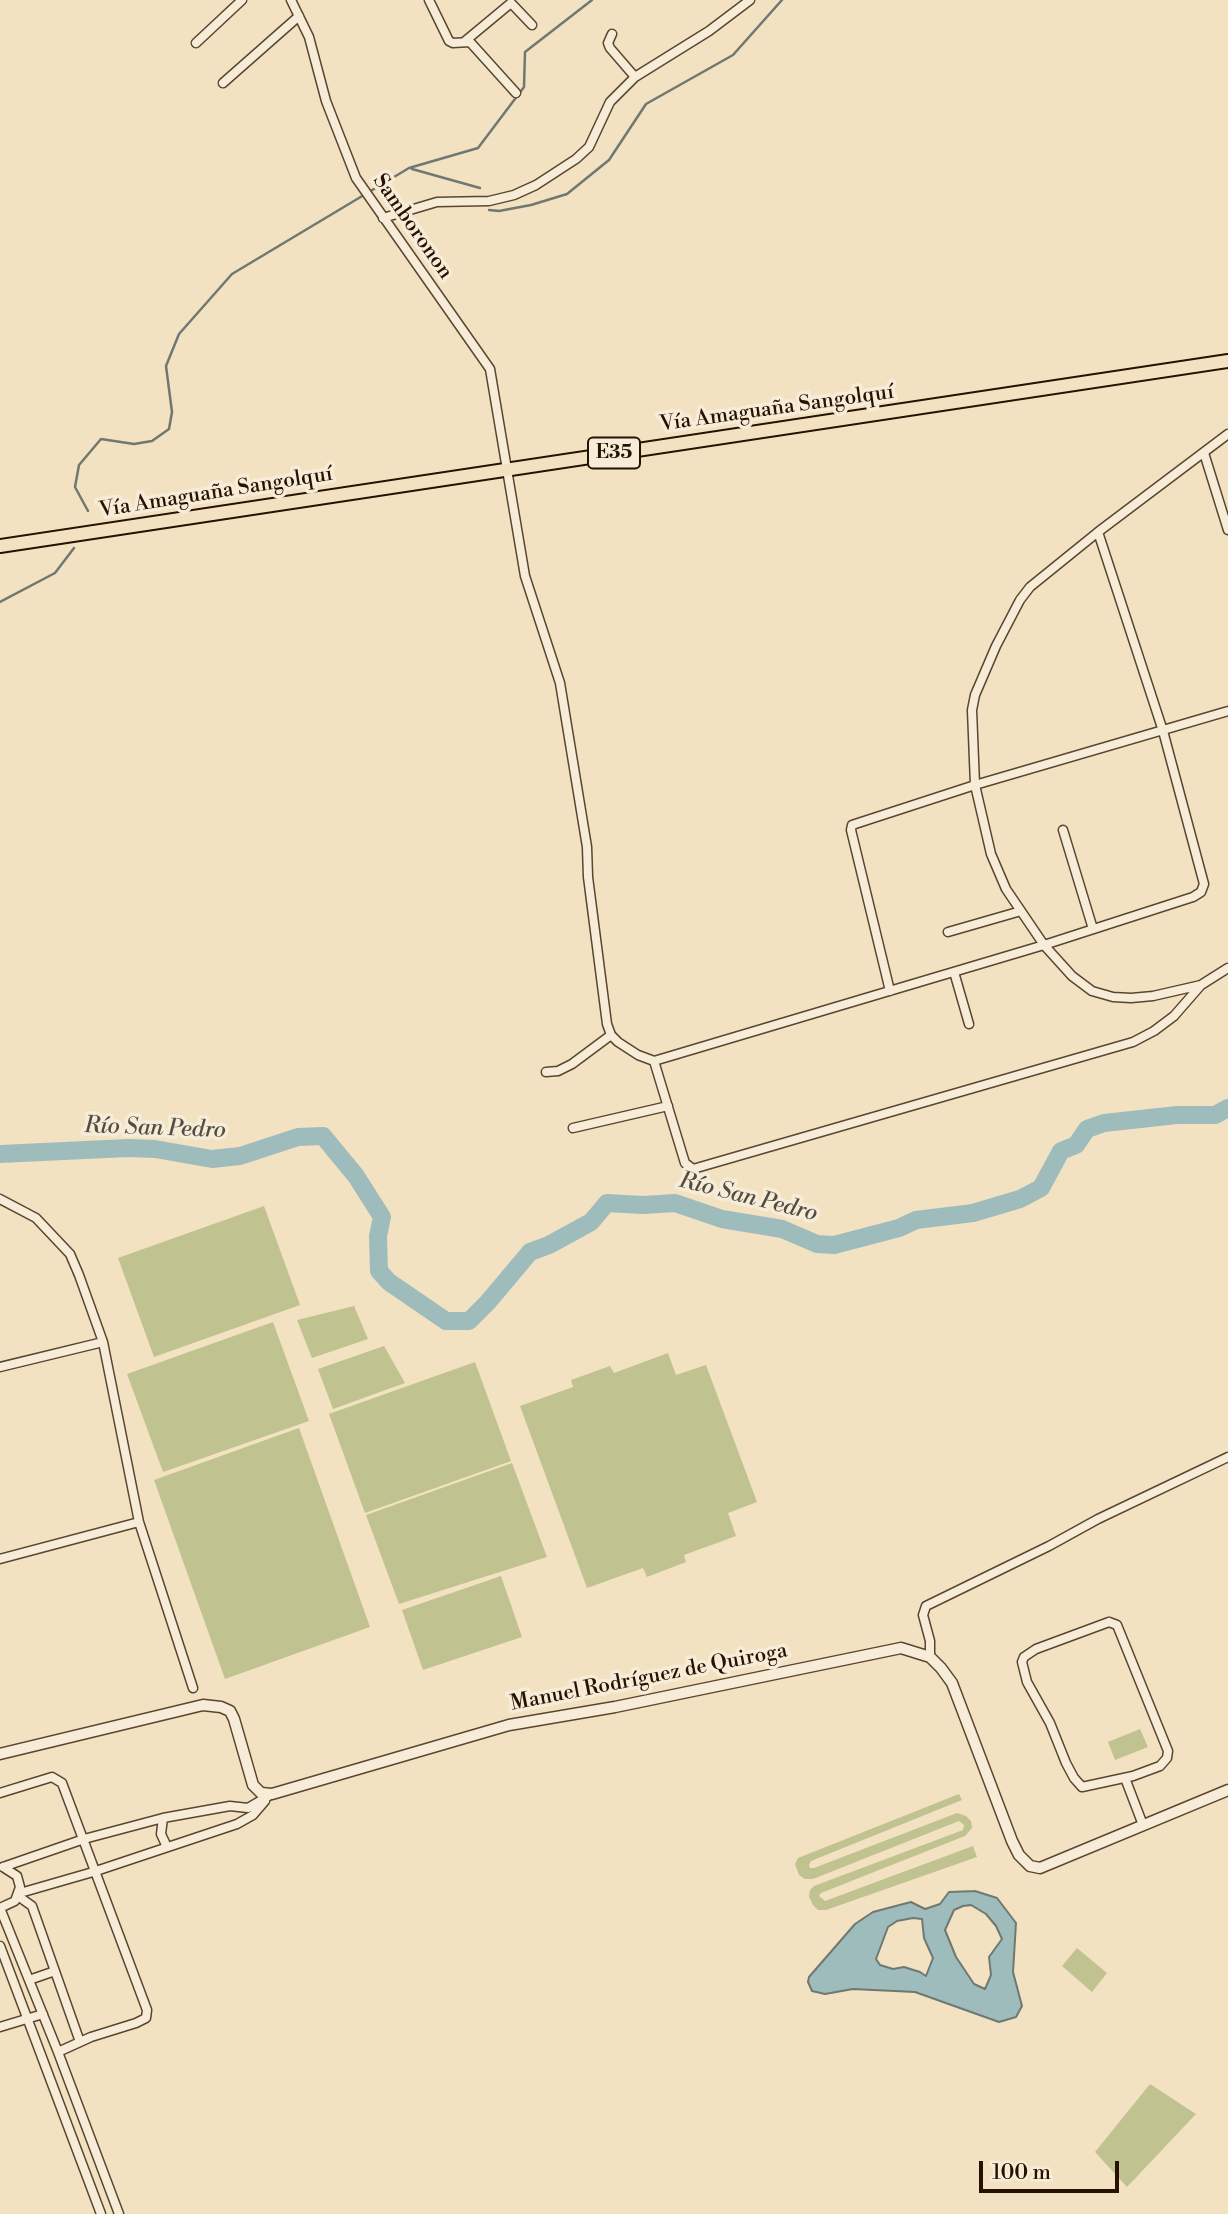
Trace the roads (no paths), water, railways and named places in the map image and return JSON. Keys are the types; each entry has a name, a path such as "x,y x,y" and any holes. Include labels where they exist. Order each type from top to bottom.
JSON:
{"highway":[{"name":"Vía Amaguaña Sangolquí","path":"0,546 1228,361"}],"street":[{"path":"197,43 242,0"},
{"name":"Samboronon","path":"291,0 309,37 326,101 356,178 491,369 526,576 560,683 584,829 605,1011 611,1035"},
{"path":"429,0 449,41 470,42 516,93"},
{"path":"381,215 437,202 489,201 536,185 576,159 589,146 610,103 635,77 709,31 750,0"},
{"path":"464,42 512,3 532,25"},
{"path":"223,83 299,16"},
{"path":"612,34 608,43 610,48 635,77"},
{"path":"1201,985 1153,996 1113,997 1091,991 1072,976 1044,945 1006,889 991,854 975,785 972,709 975,695 996,646 1020,600 1030,587 1228,433"},
{"path":"1204,453 1228,530"},
{"path":"546,1072 558,1071 572,1064 611,1035 638,1055 654,1061 1044,945 1193,897 1201,892 1204,884 1163,731 1098,532"},
{"path":"890,991 852,825 975,785 1228,711"},
{"path":"1063,830 1093,929"},
{"path":"948,932 1021,911"},
{"path":"654,1061 685,1163 693,1169 1133,1042 1174,1016 1201,985 1228,968"},
{"path":"954,972 970,1024"},
{"path":"573,1128 668,1106"},
{"path":"0,1199 36,1217 70,1254 103,1342 139,1522 193,1689"},
{"path":"0,1367 103,1342"},
{"path":"1228,1457 926,1606 923,1615 930,1641 930,1657 952,1683 1012,1841 1025,1863 1040,1868 1228,1790"},
{"path":"0,1559 139,1522"},
{"path":"1109,1622 1117,1625 1168,1751 1167,1758 1160,1766 1125,1778 1082,1787 1078,1784 1066,1763 1050,1723 1027,1682 1022,1667 1024,1657 1036,1649 1109,1622"},
{"name":"Manuel Rodríguez de Quiroga","path":"272,1794 509,1726 901,1648 930,1657"},
{"path":"0,1754 203,1705 221,1707 230,1711 234,1719 253,1785 261,1793 272,1794"},
{"path":"0,1793 52,1777 62,1783 147,2010 147,2017 136,2023 58,2052"},
{"path":"1125,1778 1143,1825"},
{"path":"1,1867 84,1839 163,1818 230,1806 248,1808 272,1794"},
{"path":"120,2214 0,1908 11,1905 19,1894 237,1824 253,1815 272,1794"},
{"path":"163,1818 161,1834 167,1847"},
{"path":"1,1867 17,1876 19,1894 32,1906 80,2042"},
{"path":"0,1946 101,2214"},
{"path":"29,1980 55,1971"},
{"path":"0,2028 43,2014"},
{"path":"49,2078 66,2071"}],"water":[{"path":"975,1891 997,1898 1016,1923 1013,1972 1022,2006 1016,2017 999,2022 915,1992 853,1989 825,1994 812,1991 809,1977 855,1924 873,1912 911,1902 925,1909 940,1904 949,1892","holes":["971,1905 986,1914 1002,1939 989,1957 991,1975 985,1989 974,1984 956,1957 945,1930 954,1910","922,1919 924,1938 933,1958 926,1976 904,1967 893,1969 880,1965 876,1959 888,1927 897,1921"]}],"waterway":[{"path":"88,511 75,487 79,465 101,439 134,444 152,441 169,429 172,412 166,366 179,334 232,274 409,168 478,148 524,87 525,52 592,0"},
{"path":"489,210 499,211 531,205 567,194 609,160 646,104 733,55 782,0"},
{"path":"412,169 480,188"},
{"path":"0,602 55,573 74,548"},
{"name":"Río San Pedro","path":"0,1154 128,1148 155,1149 212,1159 240,1156 298,1137 323,1136 356,1176 382,1217 378,1236 379,1271 389,1282 446,1321 469,1321 530,1252 549,1245 591,1222 607,1203 675,1203 722,1219 782,1229 817,1244 834,1245 899,1228 916,1220 973,1213 1020,1199 1041,1188 1061,1151 1076,1145 1087,1129 1104,1123 1177,1115 1215,1115 1228,1108"}]}
